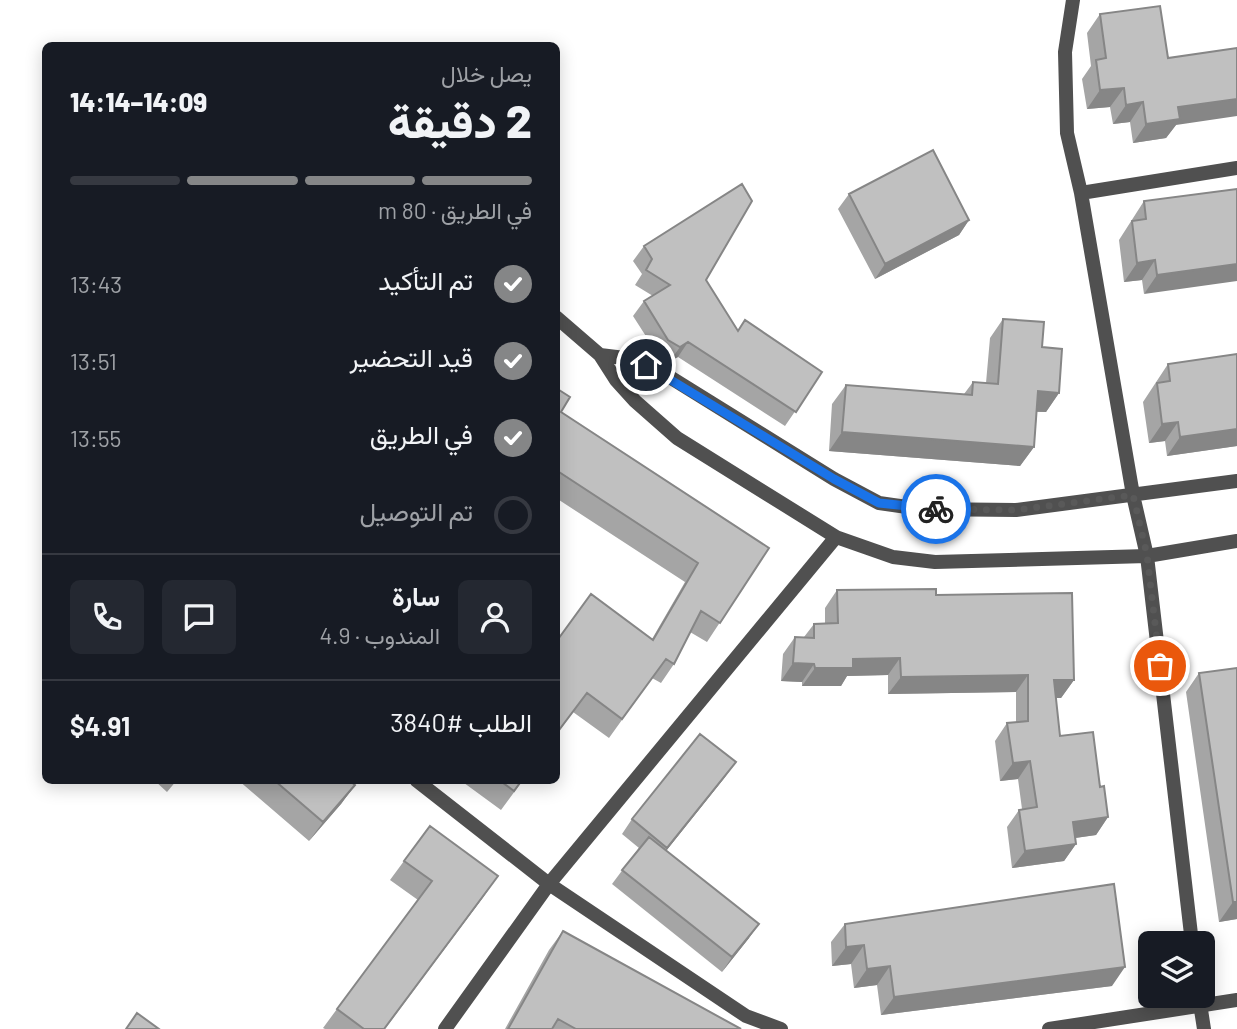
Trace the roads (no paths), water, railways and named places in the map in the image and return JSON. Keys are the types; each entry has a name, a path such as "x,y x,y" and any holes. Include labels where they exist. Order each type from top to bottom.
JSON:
{"street":[{"path":"1073,0 1065,52 1067,133 1082,193 1133,495 1147,555 1191,931"},
{"path":"1082,193 1237,168"},
{"path":"560,320 600,355 616,380 635,401 677,438 836,537 893,557 935,562 1147,555 1237,541"},
{"path":"600,355 632,359 660,371 834,479 879,503 922,509 1016,510 1237,481"},
{"path":"445,1029 549,884 836,537"},
{"path":"421,784 549,884 746,1016 781,1029"},
{"path":"1215,1000 1237,1000"},
{"path":"1049,1029 1158,1008"},
{"path":"1200,1008 1204,1029"}]}
